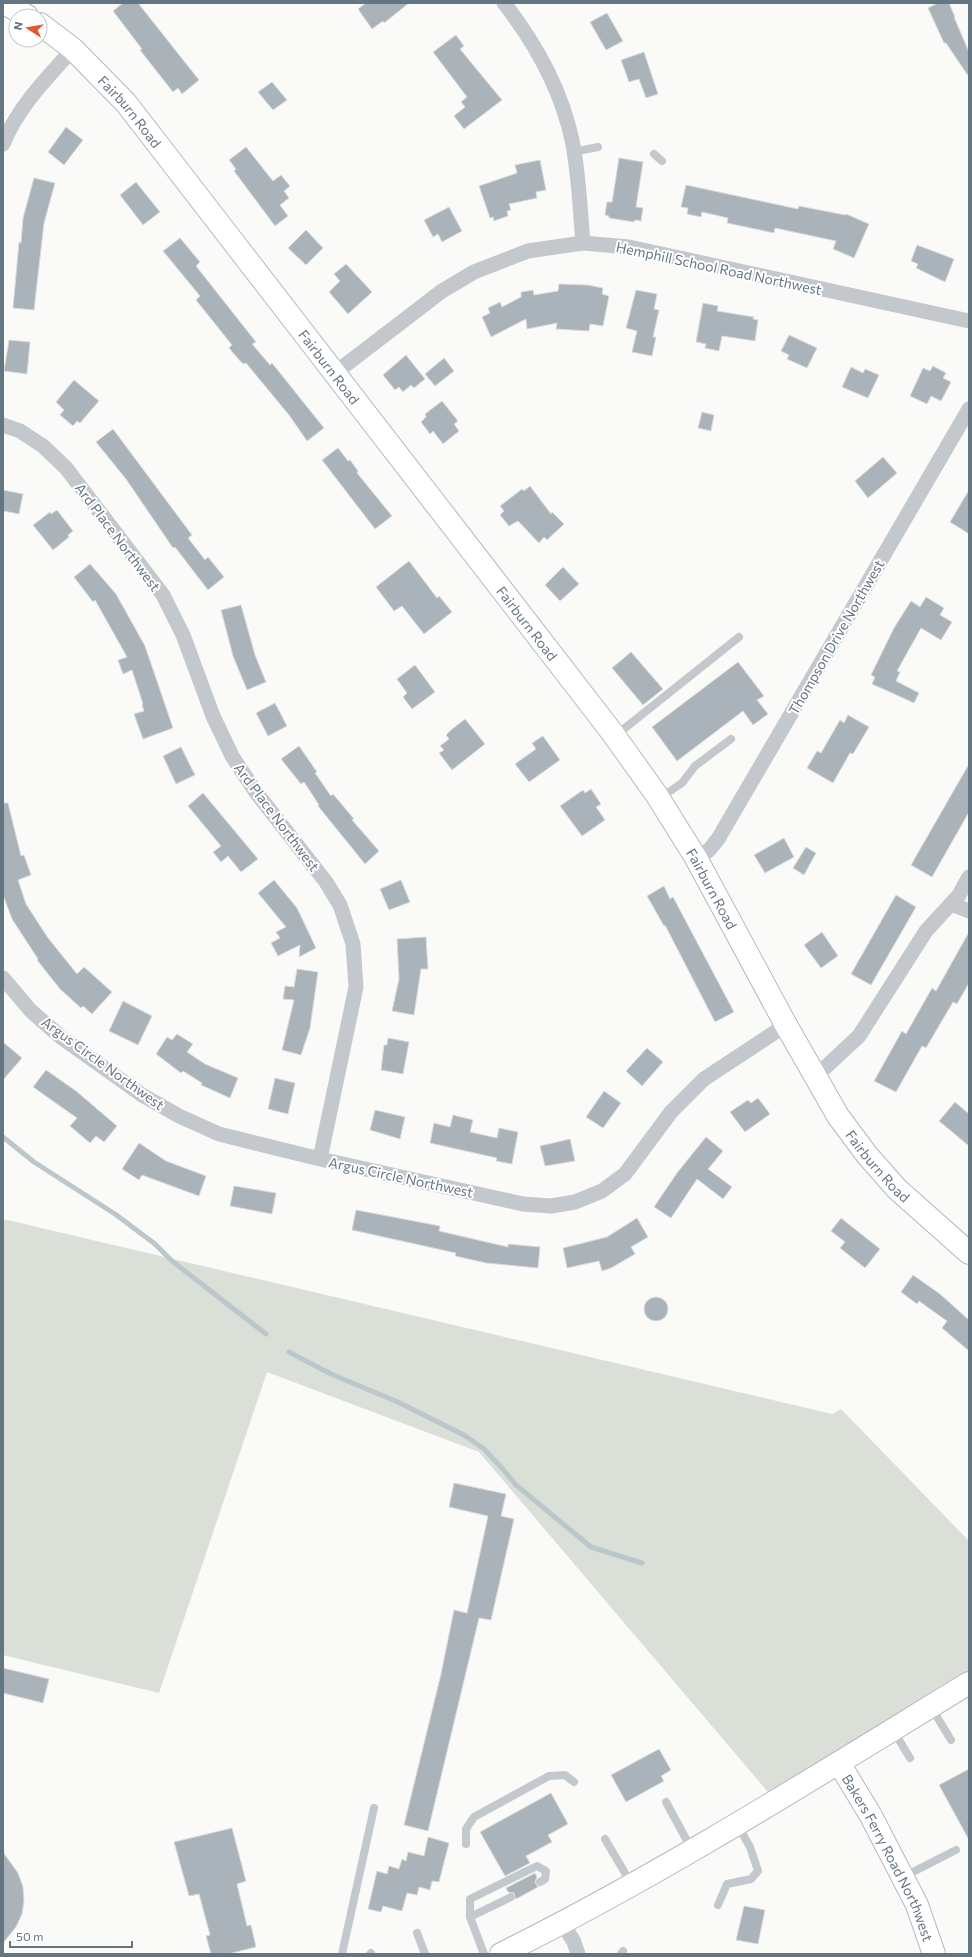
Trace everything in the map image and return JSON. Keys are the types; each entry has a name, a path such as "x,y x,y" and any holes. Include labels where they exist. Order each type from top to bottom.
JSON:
{"street":[{"path":"4,3 13,8"},
{"path":"504,3 521,25 550,72 563,106 573,152 583,243"},
{"name":"Fairburn Road","path":"48,30 73,49 126,104 615,736 659,799 696,858 786,1025 838,1116 867,1155 897,1189 969,1253"},
{"path":"3,144 20,112 41,84 73,49"},
{"name":"Hemphill School Road Northwest","path":"335,373 442,292 474,272 528,251 583,243 629,247 969,321"},
{"name":"Thompson Drive Northwest","path":"696,858 709,850 718,839 969,408"},
{"name":"Ard Place Northwest","path":"3,425 20,431 43,446 66,468 163,595 183,635 213,716 232,756 255,791 326,882 340,905 353,944 356,987 320,1159"},
{"path":"815,1077 859,1036 926,931 959,895 969,877"},
{"path":"951,904 969,911"},
{"name":"Argus Circle Northwest","path":"3,978 31,1011 62,1038 142,1094 179,1116 219,1134 320,1159 523,1204 551,1206 575,1202 602,1191 625,1174 671,1112 704,1079 786,1025"},
{"path":"514,1952 692,1851 839,1764 969,1683"},
{"name":"Bakers Ferry Road Northwest","path":"839,1764 871,1816 917,1905 934,1954"},
{"path":"563,1924 574,1942 578,1954"}],"lane":[{"path":"573,152 598,147"},
{"path":"654,154 662,161"},
{"path":"615,736 739,637"},
{"path":"659,799 682,784 695,766 731,739"},
{"path":"931,1706 952,1740"},
{"path":"893,1730 910,1758"},
{"path":"466,1844 466,1829 474,1817 549,1776 565,1775 574,1782"},
{"path":"666,1802 692,1851"},
{"path":"342,1954 374,1808"},
{"path":"718,1905 728,1884 751,1879 758,1871 750,1847 737,1824"},
{"path":"604,1839 632,1885"},
{"path":"902,1877 956,1850"},
{"path":"484,1954 470,1917 470,1899 537,1866 546,1871 545,1879 540,1882"},
{"path":"470,1917 511,1897"},
{"path":"417,1934 425,1954"}],"shaded area":[{"path":"3,1219 832,1414 841,1409 969,1541 969,1697 779,1805 479,1452 267,1372 159,1693 3,1655"}],"building":[{"path":"123,3 138,3 199,80 182,94 178,88 173,92 140,50 142,49 113,11"},
{"path":"366,3 409,3 384,23 383,21 372,29 358,9"},
{"path":"938,3 949,3 955,17 969,52 969,77 946,43 944,43 928,8"},
{"path":"607,13 623,41 606,50 590,22"},
{"path":"456,35 464,46 460,49 502,100 464,129 454,116 465,107 461,102 467,97 433,52"},
{"path":"644,52 658,94 646,98 639,79 629,82 621,60"},
{"path":"272,82 287,100 273,110 258,92"},
{"path":"66,127 83,140 64,165 48,152"},
{"path":"246,147 273,181 281,175 290,186 284,191 289,198 280,205 288,216 275,226 234,171 236,169 229,160"},
{"path":"619,158 643,162 636,207 643,208 641,221 635,220 634,222 609,218 609,216 605,215 607,202 612,202"},
{"path":"540,160 546,190 536,192 537,198 509,204 511,210 507,211 508,216 494,221 493,217 490,218 479,186 517,173 515,165"},
{"path":"34,178 55,183 44,223 34,310 13,308 19,242 21,243 23,218"},
{"path":"136,182 160,212 143,225 120,195"},
{"path":"686,185 798,209 799,206 846,214 869,224 854,258 833,249 836,241 775,228 774,233 727,223 728,218 702,212 701,217 687,214 688,208 681,207"},
{"path":"449,207 462,231 442,242 438,234 433,237 424,220"},
{"path":"306,230 323,248 306,265 288,248"},
{"path":"180,238 200,262 196,266 256,342 252,344 270,365 272,363 324,428 307,441 289,415 246,363 244,364 241,362 229,348 232,345 196,300 200,296 163,251"},
{"path":"917,245 954,259 945,282 916,268 918,264 911,261"},
{"path":"346,264 372,292 348,314 329,292 340,281 334,274"},
{"path":"559,284 588,285 603,288 602,294 609,296 603,326 590,324 589,331 556,329 557,323 527,329 526,319 491,337 482,317 490,313 488,308 500,302 502,307 521,297 521,292 533,290 534,295 558,291"},
{"path":"636,290 657,294 654,309 659,310 653,337 656,337 652,356 632,352 637,331 626,328"},
{"path":"703,303 718,306 717,311 754,317 753,319 758,320 755,341 722,336 719,351 705,348 706,344 696,342"},
{"path":"789,335 817,348 807,368 787,359 789,355 781,351"},
{"path":"9,340 30,342 27,374 4,371"},
{"path":"406,355 425,379 414,388 411,385 403,392 399,387 395,390 383,375"},
{"path":"444,358 454,371 435,386 425,374"},
{"path":"933,366 946,373 943,378 951,382 941,401 931,396 927,404 910,396 923,368 930,371"},
{"path":"851,367 863,373 865,369 879,375 868,398 842,387"},
{"path":"74,380 99,401 80,423 77,421 73,426 60,415 64,410 56,402"},
{"path":"442,401 458,421 454,424 459,431 443,444 433,431 430,434 421,422 426,417 425,414"},
{"path":"702,412 714,415 711,431 698,428"},
{"path":"113,429 192,535 188,538 205,560 208,557 224,577 208,590 175,547 173,548 126,479 96,442"},
{"path":"338,448 348,461 350,460 358,471 357,473 392,516 375,529 322,460"},
{"path":"883,457 897,473 868,498 855,481"},
{"path":"530,486 551,514 552,512 564,524 547,540 544,537 539,543 518,521 509,526 500,515 504,511 500,506 522,489 524,491"},
{"path":"3,490 23,494 19,514 3,511"},
{"path":"969,490 969,534 950,522"},
{"path":"57,510 73,531 68,535 69,537 53,550 33,525 50,512 51,514"},
{"path":"409,561 437,598 439,596 452,612 424,634 402,606 394,611 376,587"},
{"path":"90,564 116,594 145,646 173,728 143,739 134,714 144,711 143,704 132,670 123,674 118,660 127,657 95,600 93,602 74,577"},
{"path":"563,567 579,584 560,601 545,585"},
{"path":"926,597 944,608 940,615 952,622 941,640 921,628 897,671 900,672 896,681 919,693 914,703 872,684 875,677 871,675 894,628 911,601 920,607"},
{"path":"241,605 255,655 266,682 247,690 233,656 221,610"},
{"path":"631,652 663,689 643,705 612,668"},
{"path":"738,662 764,696 757,700 768,714 753,725 743,711 677,761 652,727"},
{"path":"415,665 435,692 412,709 403,697 407,693 397,679"},
{"path":"275,703 287,726 268,736 256,713"},
{"path":"848,715 869,727 853,754 850,753 833,783 807,768 817,751 821,753 840,720 844,723"},
{"path":"465,719 485,744 452,770 439,753 444,750 440,746 449,739 446,735"},
{"path":"543,736 560,760 529,782 515,764 536,749 532,743"},
{"path":"299,746 331,796 333,794 354,819 352,820 379,851 365,864 318,806 319,805 304,782 301,784 281,759"},
{"path":"181,747 195,775 176,784 163,756"},
{"path":"969,764 969,812 932,877 911,865"},
{"path":"591,789 601,804 596,807 605,820 582,836 560,806 583,790 585,793"},
{"path":"203,793 258,859 241,872 228,856 221,862 213,852 221,846 188,806"},
{"path":"3,803 8,803 21,856 24,855 31,875 18,880 26,904 48,938 77,974 84,967 112,992 92,1014 83,1006 81,1008 60,989 37,960 38,959 12,919 3,895"},
{"path":"784,838 794,857 765,873 754,855"},
{"path":"806,847 816,853 804,875 793,868"},
{"path":"274,880 297,908 316,948 299,957 300,945 278,956 271,943 280,938 276,932 286,927 258,893"},
{"path":"401,880 410,902 389,910 380,889"},
{"path":"664,886 670,899 673,897 734,1012 715,1022 665,925 664,926 647,896"},
{"path":"896,895 916,907 871,985 851,974"},
{"path":"822,932 838,956 821,968 804,945"},
{"path":"969,932 969,983 957,1004 953,1002 926,1048 922,1046 896,1092 874,1081 902,1031 906,1034 932,988 936,991"},
{"path":"426,937 428,969 421,969 414,1015 392,1011 399,979 397,939"},
{"path":"297,969 318,972 310,1028 301,1055 282,1050 294,1000 283,999 285,986 294,987"},
{"path":"123,1001 152,1016 138,1045 109,1031"},
{"path":"177,1034 193,1044 187,1052 205,1064 238,1078 230,1098 201,1085 202,1083 183,1071 181,1073 156,1054 167,1037 172,1040"},
{"path":"388,1038 409,1042 403,1074 381,1070 384,1045 387,1045"},
{"path":"3,1042 22,1058 3,1080"},
{"path":"647,1048 663,1062 642,1086 626,1071"},
{"path":"46,1070 76,1091 117,1126 104,1142 96,1136 90,1143 70,1126 77,1118 33,1087"},
{"path":"275,1078 295,1083 288,1114 268,1109"},
{"path":"604,1091 621,1103 603,1128 586,1117"},
{"path":"758,1098 770,1114 745,1132 730,1112 748,1100 751,1103"},
{"path":"955,1102 969,1114 969,1146 939,1121"},
{"path":"375,1110 405,1117 400,1139 370,1130"},
{"path":"453,1115 473,1120 470,1132 497,1138 499,1128 518,1132 512,1164 496,1161 497,1158 430,1143 434,1123 450,1127"},
{"path":"706,1137 723,1151 708,1169 732,1187 723,1199 697,1179 671,1218 654,1207 677,1173"},
{"path":"570,1139 575,1161 545,1166 540,1146"},
{"path":"139,1143 166,1161 206,1176 199,1196 142,1175 139,1180 122,1169"},
{"path":"234,1186 276,1193 272,1214 230,1206"},
{"path":"356,1210 440,1226 439,1231 508,1247 508,1244 540,1247 538,1268 486,1263 455,1256 456,1253 352,1230"},
{"path":"637,1218 648,1237 631,1247 635,1254 611,1268 602,1271 599,1261 567,1268 563,1248 607,1237"},
{"path":"841,1218 880,1249 865,1268 840,1248 845,1242 831,1231"},
{"path":"913,1275 940,1294 969,1320 969,1351 942,1328 947,1321 919,1301 917,1304 901,1292"},
{"path":"656,1297 661,1298 667,1304 667,1314 661,1320 656,1321 651,1320 645,1314 644,1309 645,1304 651,1298"},
{"path":"454,1483 506,1494 501,1516 514,1519 491,1620 479,1618 428,1831 404,1825 441,1674 454,1610 467,1613 488,1516 449,1507"},
{"path":"3,1668 49,1679 43,1703 3,1693"},
{"path":"659,1749 671,1770 661,1776 664,1781 626,1802 611,1775"},
{"path":"969,1769 969,1840 939,1785"},
{"path":"551,1793 568,1824 548,1835 552,1842 526,1856 530,1863 505,1876 480,1832"},
{"path":"232,1828 246,1881 237,1884 247,1926 251,1925 256,1947 228,1954 211,1954 206,1936 210,1935 199,1894 189,1896 174,1842"},
{"path":"428,1837 449,1843 439,1882 432,1881 430,1890 419,1887 417,1895 407,1893 402,1911 383,1906 381,1912 368,1909 377,1871 387,1874 389,1866 399,1869 402,1859 406,1861 408,1852 424,1856"},
{"path":"3,1852 18,1873 23,1887 24,1901 22,1914 16,1927 3,1943"},
{"path":"535,1873 537,1877 535,1882 538,1887 516,1899 514,1893 508,1892 506,1888"},
{"path":"744,1906 765,1910 758,1944 736,1940"}],"waterway":[{"path":"3,1137 34,1162 115,1214 155,1244 172,1261 266,1334"},
{"path":"289,1352 331,1374 398,1402 464,1435 484,1449 516,1485 591,1547 642,1563"}]}
